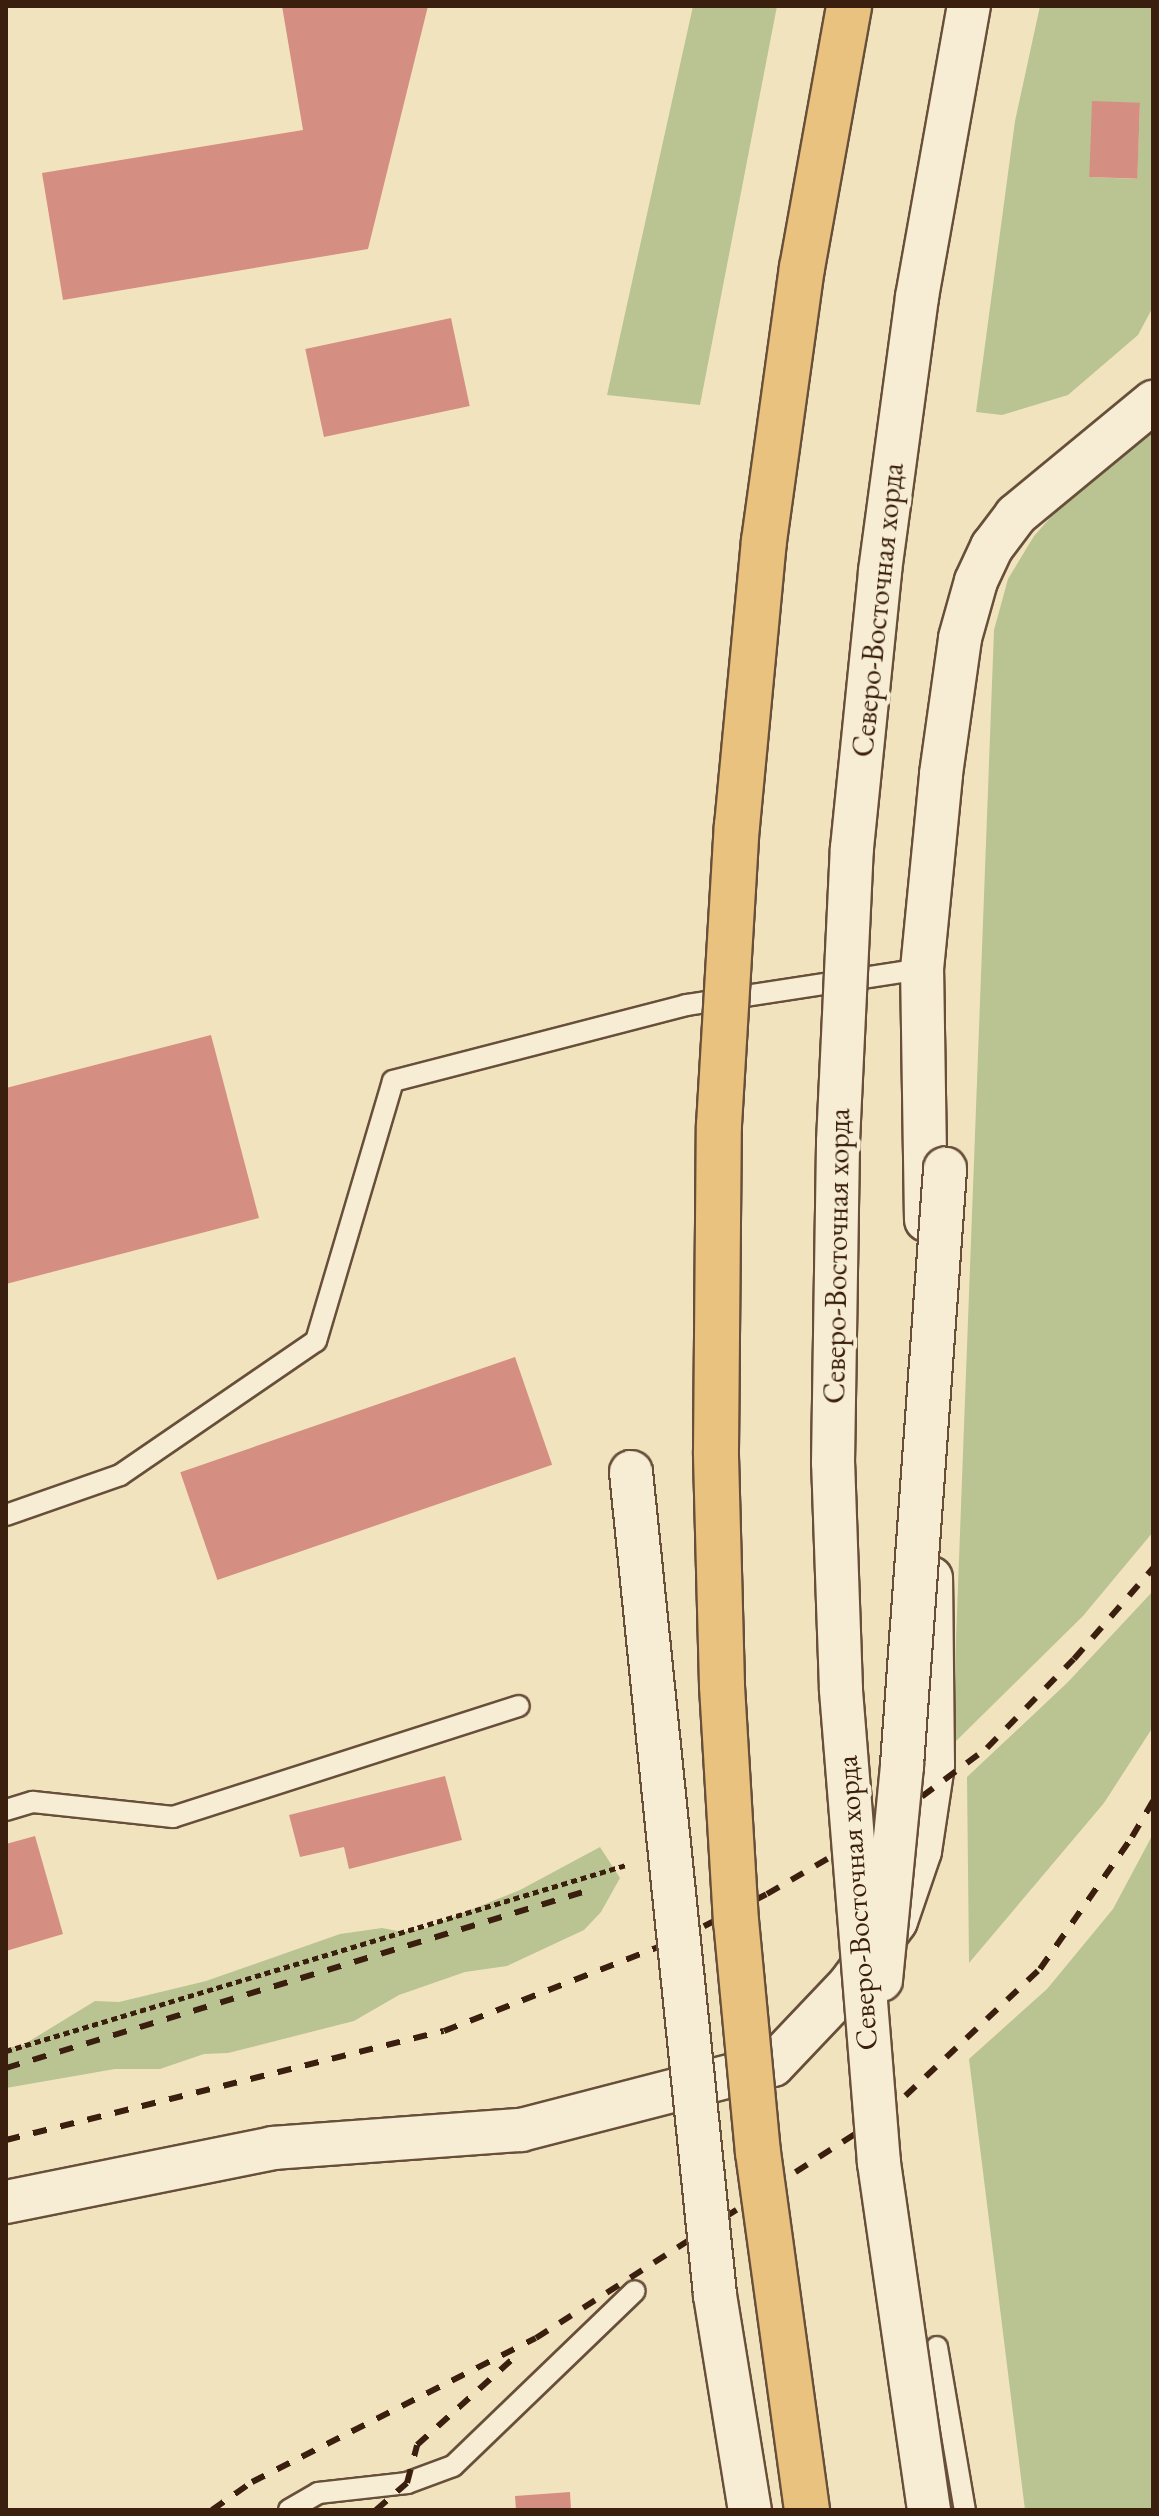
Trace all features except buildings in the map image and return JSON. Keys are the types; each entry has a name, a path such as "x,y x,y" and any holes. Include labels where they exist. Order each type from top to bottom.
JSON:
{"main road":[{"path":"807,2510 758,2153 734,1890 722,1685 716,1451 719,1125 737,826 764,541 802,268 849,6"}],"street":[{"name":"Северо-Восточная хорда","path":"929,2510 879,2163 842,1705 834,1493 838,1142 852,848 880,571 917,297 969,6"},
{"path":"6,2202 273,2148 521,2130 773,2065 849,1985 896,1921 920,1851 933,1765 922,969 943,759 960,638 976,581 992,547 1016,515 1153,402"},
{"path":"871,2077 902,1765 945,1169"},
{"path":"631,1472 715,2295 750,2510"}],"lane":[{"path":"6,1515 120,1475 316,1341 393,1081 686,1005 922,969"},
{"path":"6,1810 33,1802 173,1817 519,1706"},
{"path":"289,2510 318,2493 407,2483 453,2466 635,2291"},
{"path":"937,2347 965,2510"}],"path":[{"path":"6,2051 626,1865"}],"green space":[{"path":"693,6 777,6 700,405 607,395"},
{"path":"1040,6 1153,6 1153,307 1138,335 1068,395 1002,415 976,412 1015,121","holes":["1140,103 1137,179 1090,177"]},
{"path":"1153,429 1153,1532 1083,1616 952,1745 994,630 1008,579 1034,536 1066,500"},
{"path":"1153,1591 1153,1727 1104,1803 969,1963 967,1777 1068,1682"},
{"path":"1153,1834 1153,2510 1025,2510 969,2059 1047,1989 1113,1909"},
{"path":"600,1847 620,1878 601,1912 584,1930 507,1966 465,1972 399,1995 354,2021 228,2053 204,2054 160,2069 115,2069 6,2088 6,2048 23,2045 95,2001 119,2002 206,1981 340,1934 382,1928 403,1932 426,1928 520,1890"}],"railway":[{"path":"6,2140 444,2031 679,1939 767,1894 877,1830 987,1748 1074,1659 1153,1568"},
{"path":"212,2510 252,2482 536,2338 885,2115 1040,1969 1132,1837 1153,1801"},
{"path":"6,2068 593,1889"},
{"path":"376,2510 407,2483 417,2445 518,2354"}]}
